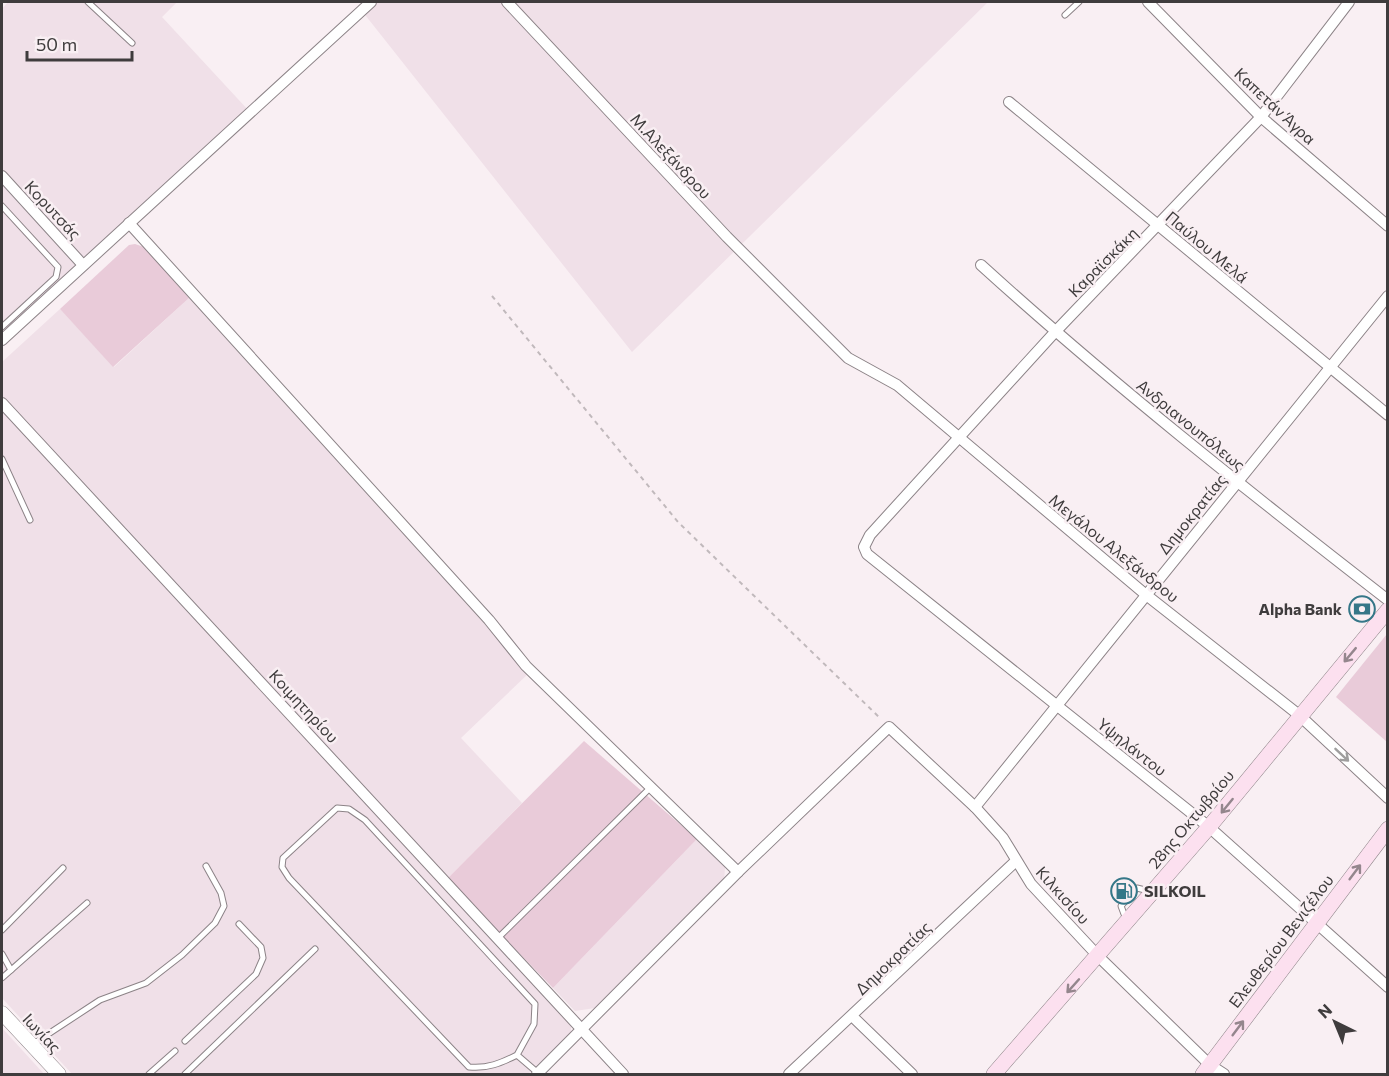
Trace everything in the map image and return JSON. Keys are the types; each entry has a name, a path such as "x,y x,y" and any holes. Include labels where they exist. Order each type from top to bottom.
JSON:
{"main road":[{"name":"28ης Οκτωβρίου","path":"994,1074 1099,957 1388,610"},
{"name":"Ελευθερίου Βενιζέλου","path":"1206,1070 1388,829"}],"street":[{"path":"2,340 371,2"},
{"name":"Μ.Αλεξάνδρου","path":"507,2 727,237 817,328"},
{"name":"Καπετάν Άγρα","path":"1148,2 1261,117 1388,226"},
{"name":"Καραϊσκάκη","path":"870,535 1055,332 1261,117 1349,2"},
{"name":"Παύλου Μελά","path":"1009,102 1388,415"},
{"name":"Κορυτσάς","path":"2,176 83,265"},
{"path":"129,223 489,620 524,663 738,872"},
{"name":"Ανδριανουπόλεως","path":"981,265 1055,332 1237,482 1388,600"},
{"name":"Δημοκρατίας","path":"975,807 1055,705 1388,296"},
{"name":"Μεγάλου Αλεξάνδρου","path":"817,328 848,358 897,385 958,439 1145,594 1299,715 1388,798"},
{"name":"Κοιμητηρίου","path":"2,403 623,1074"},
{"name":"Υψηλάντου","path":"870,535 864,547 867,554 1209,827 1388,987"},
{"path":"538,1074 738,872 889,728"},
{"name":"Κιλκισίου","path":"889,728 975,807 1003,838 1031,884 1206,1070 1224,1074"},
{"name":"Δημοκρατίας","path":"789,1074 853,1017 1016,861"},
{"name":"Ιωνίας","path":"2,1013 59,1074"},
{"path":"853,1017 912,1074"}],"lane":[{"path":"88,2 132,44"},
{"path":"1065,15 1079,2"},
{"path":"2,206 58,267 56,277 2,327"},
{"path":"2,459 30,520"},
{"path":"498,938 651,787"},
{"path":"337,808 349,809 365,820 535,1004 534,1024 517,1055 498,1064 480,1068 469,1067 289,878 282,867 283,858 337,808"},
{"path":"31,1045 100,1000 146,982 182,955 215,923 224,906 221,893 206,866"},
{"path":"2,930 63,868"},
{"path":"1124,914 1121,906 1137,888 1145,890"},
{"path":"2,978 87,903"},
{"path":"185,1041 256,974 264,958 261,947 239,924"},
{"path":"185,1074 315,949"},
{"path":"2,954 11,970"},
{"path":"149,1074 175,1051"},
{"path":"517,1055 538,1074"}],"path":[{"path":"492,296 678,522 889,728"}],"shaded area":[{"path":"8,2 177,2 162,17 249,111 2,337 2,9"},
{"path":"373,2 988,2 632,352 362,11"},
{"path":"129,245 144,247 189,298 113,367 60,309"},
{"path":"189,298 529,673 461,738 522,803 447,879 2,396 2,362 60,309 114,367"},
{"path":"2,411 571,1023 571,1035 528,1074 72,1074 2,998"},
{"path":"1387,634 1387,742 1336,697"},
{"path":"584,741 697,839 553,988 447,879"},
{"path":"697,839 725,867 724,882 595,1008 575,1011 553,988"},
{"path":"2,1028 44,1074 2,1074"}],"place":[{"name":"Alpha Bank","path":"1362,609"},
{"name":"SILKOIL","path":"1124,891"}]}
